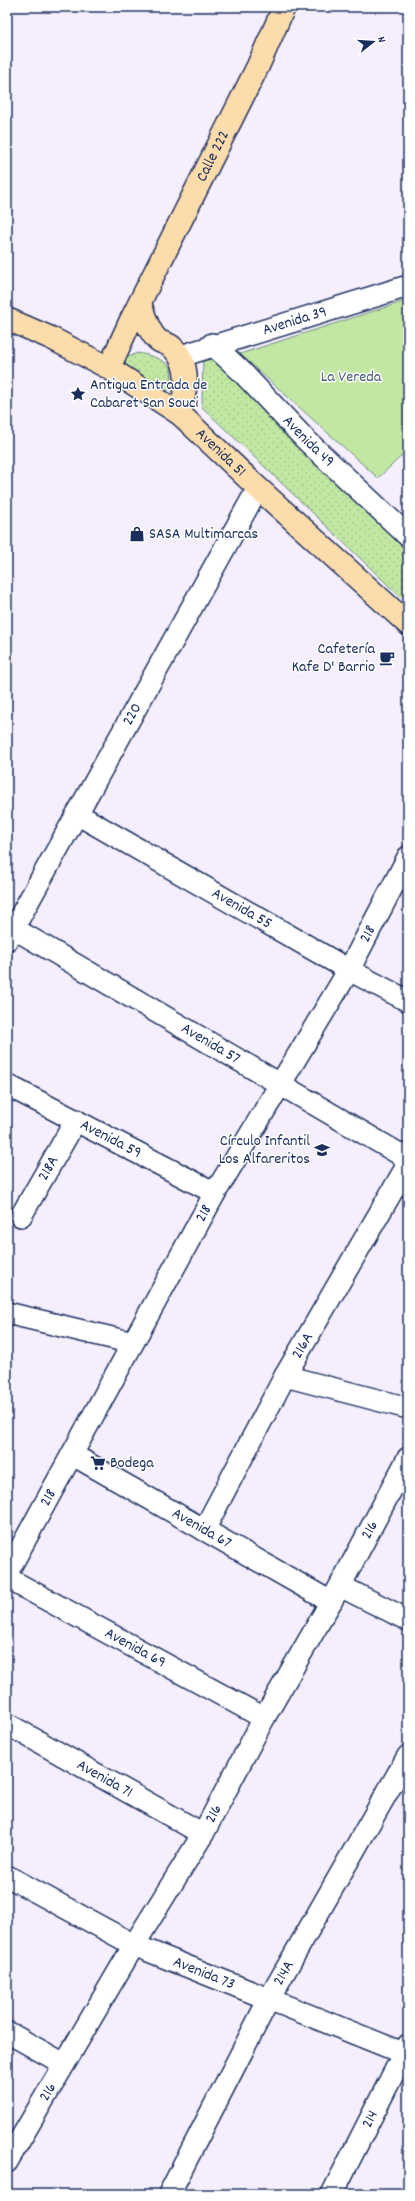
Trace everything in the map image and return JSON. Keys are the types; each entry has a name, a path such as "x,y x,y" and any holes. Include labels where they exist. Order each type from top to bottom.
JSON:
{"main road":[{"name":"Calle 222","path":"109,368 258,66 284,7"},
{"path":"140,304 147,322 157,340"},
{"name":"Avenida 51","path":"7,319 51,338 109,368 180,414 258,488 408,624"},
{"path":"120,346 143,339 157,340 170,345 181,356 186,371 186,387 180,414"}],"street":[{"name":"Avenida 39","path":"181,356 212,344 408,286"},
{"name":"Avenida 49","path":"212,344 241,371 305,439 408,536"},
{"name":"220","path":"10,934 258,488"},
{"name":"Avenida 55","path":"77,814 349,970 408,1001"},
{"name":"218","path":"7,1573 216,1193 349,970 408,857"},
{"name":"Avenida 57","path":"10,934 280,1085 408,1159"},
{"name":"Avenida 59","path":"7,1084 216,1193"},
{"name":"218A","path":"21,1216 76,1120"},
{"name":"216A","path":"204,1530 285,1376 408,1164"},
{"path":"7,1313 133,1343"},
{"path":"285,1376 408,1408"},
{"name":"Avenida 67","path":"73,1455 204,1530 336,1594 408,1620"},
{"name":"216","path":"7,2162 134,1945 203,1834 264,1718 336,1594 408,1458"},
{"name":"Avenida 69","path":"7,1578 264,1718"},
{"name":"Avenida 71","path":"7,1724 203,1834"},
{"name":"214A","path":"169,2194 269,1999 408,1756"},
{"name":"Avenida 73","path":"7,1876 134,1945 269,1999 406,2051"},
{"path":"7,2032 64,2064"},
{"name":"214","path":"332,2194 406,2051"}],"green space":[{"name":"La Vereda","path":"408,300 408,450 378,478 240,354"},
{"path":"137,353 155,357 171,367 172,387 167,391 156,387 129,368 125,364 127,358"},
{"path":"211,356 408,551 408,604 202,407 203,360"}],"place":[{"name":"Antigua Entrada de Cabaret San Souci","path":"78,394"},
{"name":"SASA Multimarcas","path":"137,534"},
{"name":"Cafetería Kafe D' Barrio","path":"387,658"},
{"name":"Círculo Infantil Los Alfareritos","path":"322,1150"},
{"name":"Bodega","path":"98,1463"}]}
